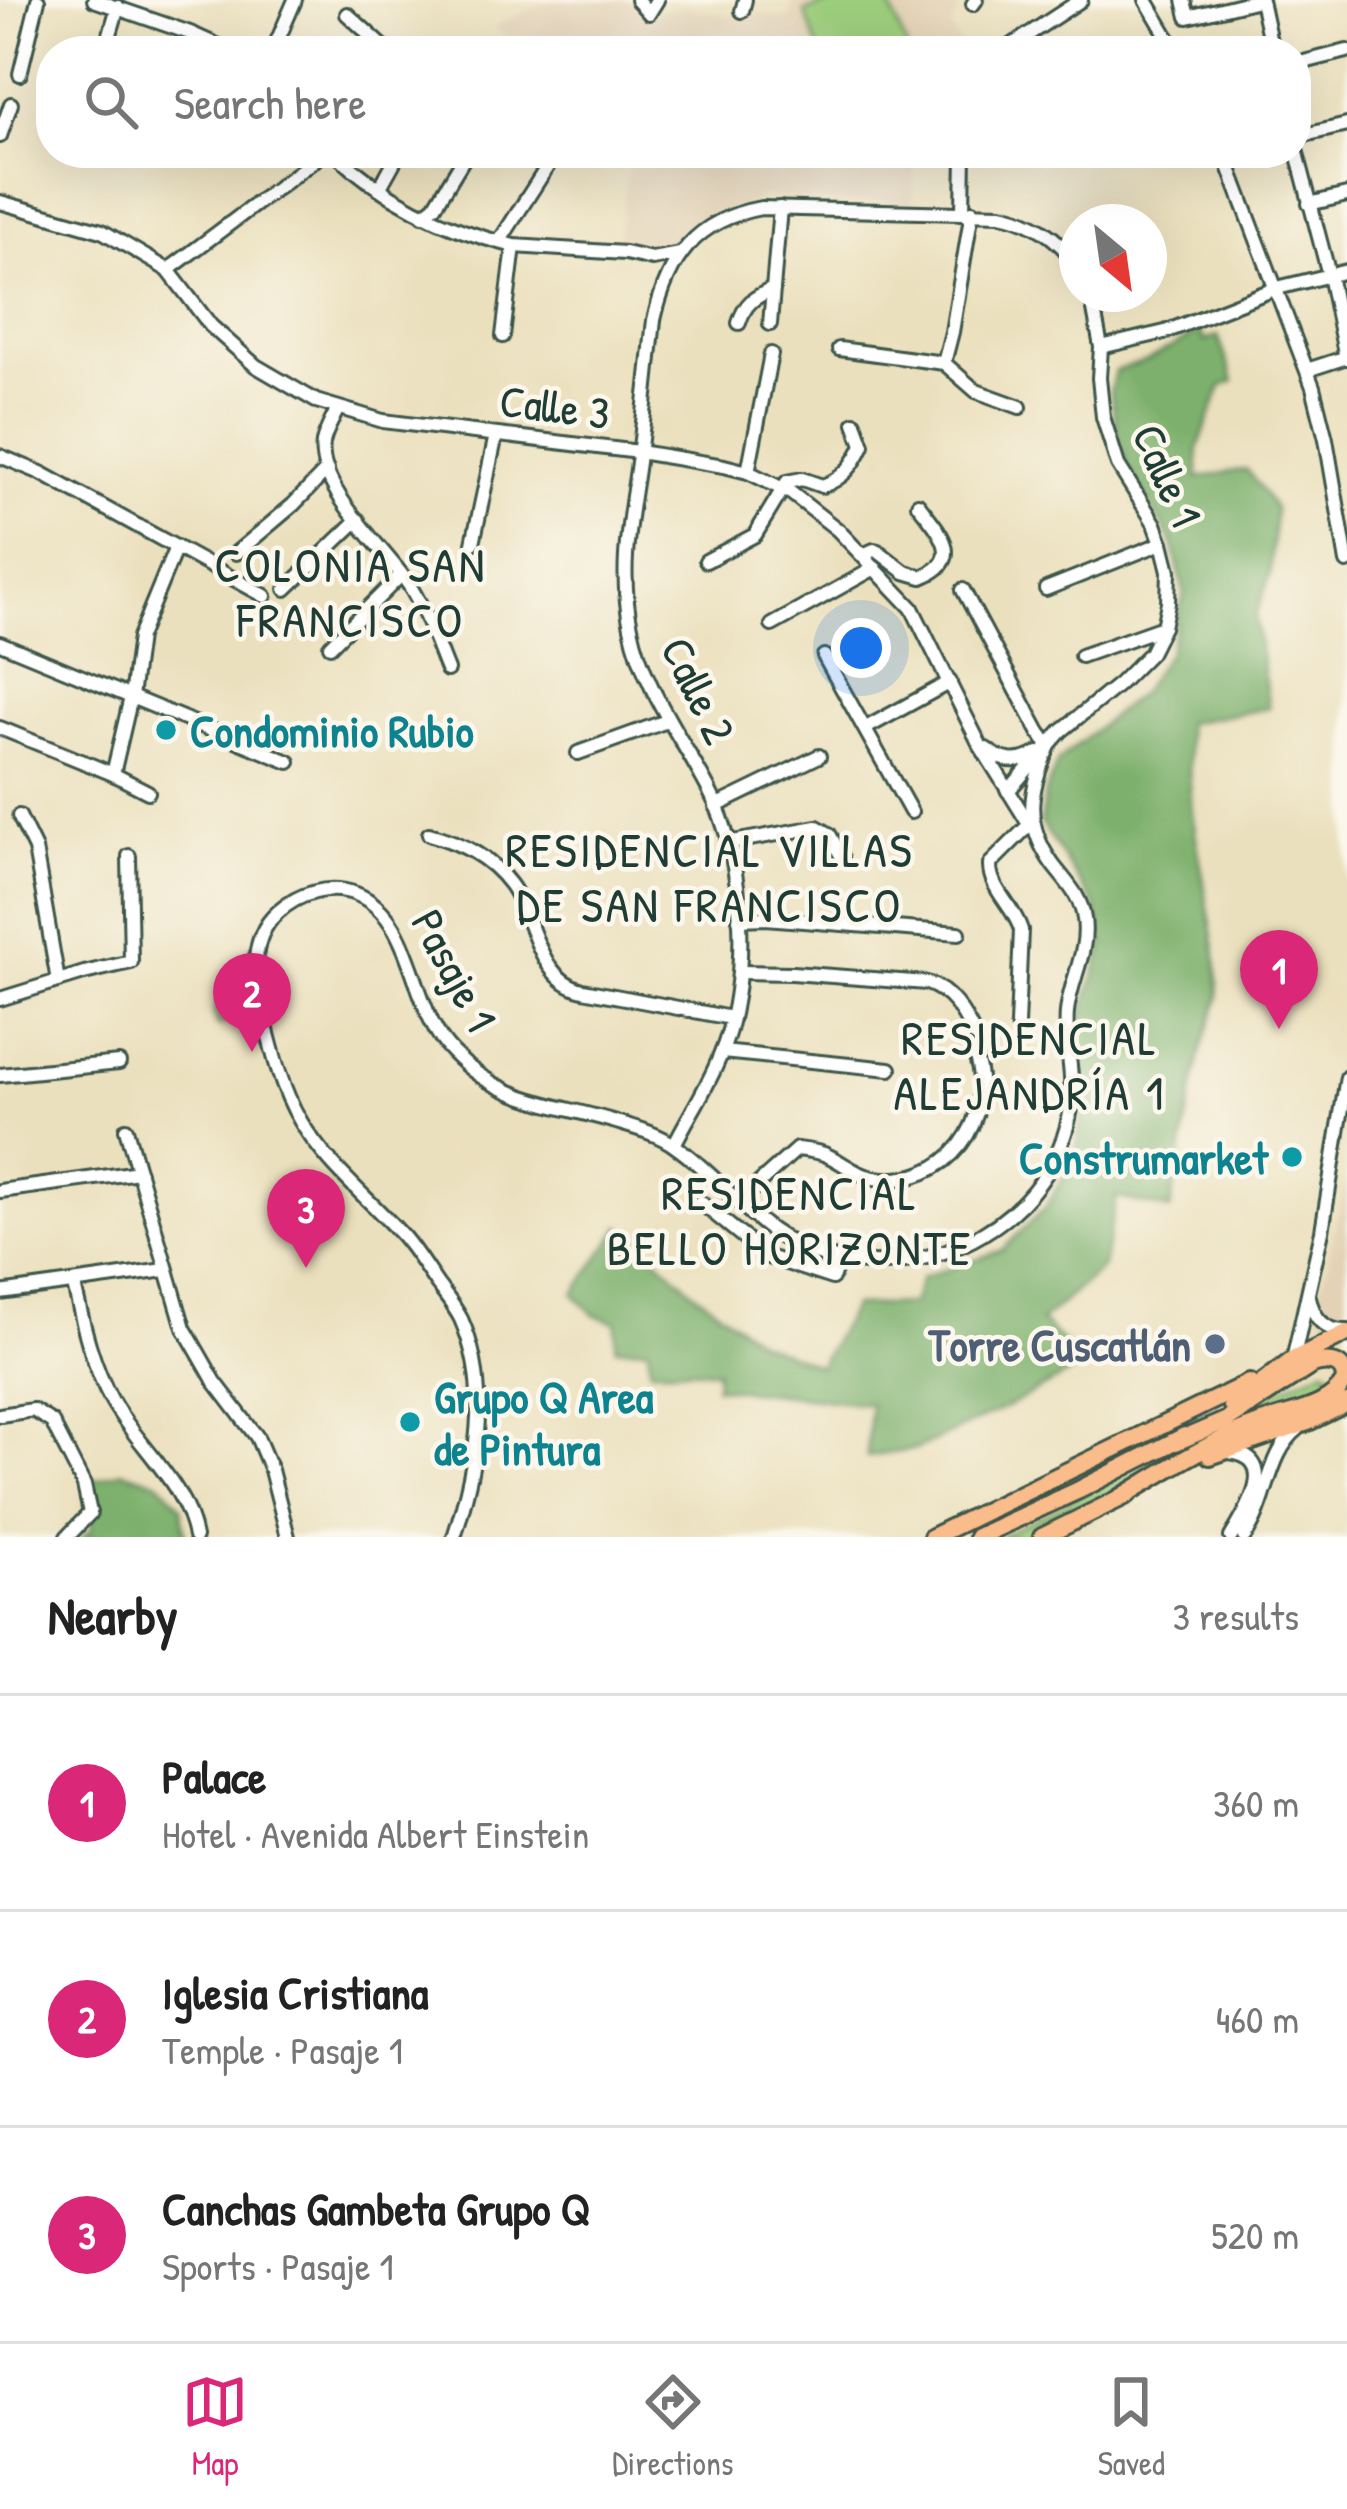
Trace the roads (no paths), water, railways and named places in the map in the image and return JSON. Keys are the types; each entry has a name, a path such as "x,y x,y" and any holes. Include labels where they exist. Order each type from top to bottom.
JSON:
{"highway":[{"path":"940,1533 1347,1332"},
{"path":"1175,1442 1234,1406 1292,1360"},
{"path":"940,1533 982,1534 1227,1420 1312,1365 1334,1362 1344,1372 1345,1381 1334,1396 1227,1435 1120,1498"},
{"path":"1042,1537 1210,1455 1308,1422 1347,1403"}],"street":[{"path":"20,74 38,0"},
{"path":"94,0 197,36"},
{"path":"279,36 295,0"},
{"path":"637,0 649,13 657,0"},
{"path":"1026,36 1082,0"},
{"path":"1146,0 1163,36"},
{"path":"1184,0 1187,16 1259,0 1268,36"},
{"path":"109,36 118,7"},
{"path":"347,14 371,36"},
{"path":"1311,60 1347,51"},
{"path":"0,136 11,104"},
{"path":"1311,133 1347,124"},
{"path":"168,270 304,168"},
{"path":"353,168 423,215 514,246 652,259 680,254 695,238 728,218 753,209 780,208 1010,216 1059,244"},
{"path":"379,189 391,168"},
{"path":"423,215 435,206 458,168"},
{"path":"499,242 545,168"},
{"path":"944,363 968,211 965,168"},
{"path":"1230,168 1307,370 1326,439 1347,562"},
{"path":"1300,168 1346,358 1307,370"},
{"path":"1309,204 1347,195"},
{"name":"Calle 3","path":"0,202 102,231 168,270 211,326 256,366 301,394 338,408 383,421 724,466 782,489 838,530 912,608 1008,791"},
{"path":"770,324 780,208"},
{"path":"502,336 514,246"},
{"name":"Calle 2","path":"674,1144 722,1052 741,973 740,920 716,806 647,678 631,627 623,566 654,320 664,281 680,254"},
{"path":"652,259 664,281"},
{"path":"1101,347 1165,332 1277,288 1347,271"},
{"path":"739,322 754,297 773,290"},
{"name":"Calle 1","path":"1094,312 1101,347 1102,417 1118,465 1162,543 1170,586 1163,627"},
{"path":"839,349 944,363 976,392 1020,407"},
{"path":"748,472 771,355"},
{"path":"338,408 322,446 327,470 423,609 447,670"},
{"path":"706,562 755,536 791,479 822,486 842,476 863,445 855,423"},
{"path":"472,543 496,435"},
{"path":"0,456 41,472 265,596"},
{"path":"236,553 327,470"},
{"path":"863,555 878,551 905,572 922,577 941,566 947,549 918,504"},
{"path":"286,589 358,520"},
{"path":"1046,589 1162,543"},
{"path":"113,774 139,637 176,547"},
{"path":"772,625 875,568"},
{"path":"330,646 401,574"},
{"path":"963,590 1049,746"},
{"path":"1081,656 1163,627"},
{"path":"1033,827 1008,791 1061,731 1133,672 1150,653 1163,627"},
{"path":"0,643 290,762"},
{"path":"824,656 910,812"},
{"path":"866,728 950,682"},
{"path":"578,753 667,721"},
{"path":"0,728 148,792"},
{"path":"980,745 1013,762 1049,746"},
{"path":"1033,827 1033,786 1049,746"},
{"path":"716,806 818,757"},
{"path":"19,816 35,849 58,981"},
{"path":"727,844 817,827 829,834 842,857"},
{"path":"1017,1025 1021,930 1017,916 989,878 990,864 1033,827"},
{"name":"Pasaje 1","path":"454,1537 480,1411 478,1367 460,1316 405,1239 324,1153 300,1120 279,1073 258,990 256,958 274,915 306,894 333,889 357,895 394,926 430,1020 448,1050 473,1072 509,1094 610,1120 674,1144 780,1238 805,1250 839,1260 898,1262 955,1249 1006,1219 1045,1173 1068,1120 1072,1096 1067,1005 1085,946 1084,915 1078,896 1052,863 1033,827"},
{"path":"429,834 469,847 508,881 560,981 583,990 731,1018"},
{"path":"0,999 131,962 129,856"},
{"path":"740,920 959,933"},
{"path":"741,973 927,983 958,1005 974,1036"},
{"path":"722,1052 890,1069"},
{"path":"738,1202 796,1149 827,1155 876,1178 910,1177 938,1165 965,1142 976,1117 980,1074 974,1052"},
{"path":"0,1075 118,1064"},
{"path":"1292,1360 1343,1134 1347,1077"},
{"path":"126,1129 184,1328 256,1437 272,1470 288,1537"},
{"path":"0,1191 139,1172"},
{"path":"700,1202 768,1257 832,1278 839,1260"},
{"path":"0,1293 165,1270"},
{"path":"74,1285 101,1379 169,1477 188,1510 195,1537"},
{"path":"1307,1290 1320,1322 1347,1332"},
{"path":"0,1414 33,1410 52,1421 84,1485 90,1513 67,1537"},
{"path":"1244,1537 1277,1454 1285,1440 1308,1422"},
{"path":"1210,1455 1242,1453 1256,1467 1254,1498 1231,1537"}],"place":[{"name":"Condominio Rubio","path":"166,730"},
{"name":"Palace","path":"1279,1029"},
{"name":"Iglesia Cristiana","path":"252,1052"},
{"name":"Construmarket","path":"1292,1157"},
{"name":"Canchas Gambeta Grupo Q","path":"306,1268"},
{"name":"Torre Cuscatlán","path":"1215,1344"},
{"name":"Grupo Q Area de Pintura","path":"410,1422"}],"district":[{"name":"COLONIA SAN FRANCISCO","path":"351,592"},
{"name":"RESIDENCIAL VILLAS DE SAN FRANCISCO","path":"710,876"},
{"name":"RESIDENCIAL ALEJANDRÍA 1","path":"1030,1064"},
{"name":"RESIDENCIAL BELLO HORIZONTE","path":"790,1220"}]}
